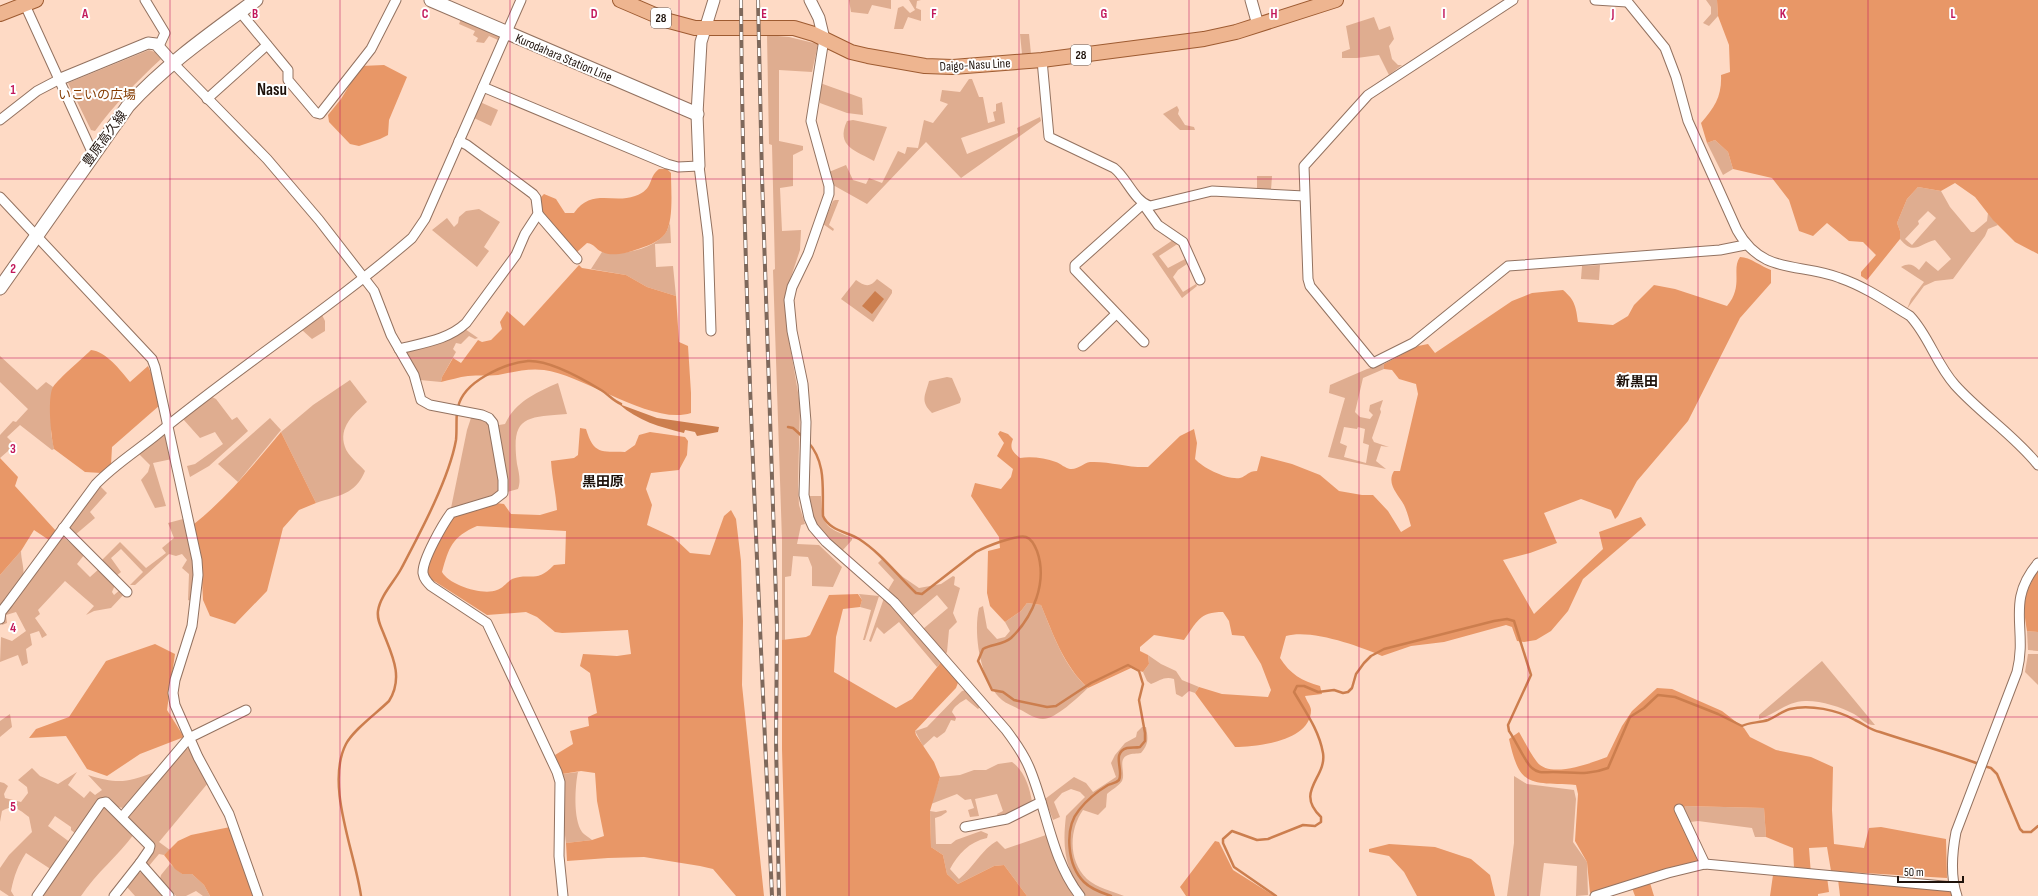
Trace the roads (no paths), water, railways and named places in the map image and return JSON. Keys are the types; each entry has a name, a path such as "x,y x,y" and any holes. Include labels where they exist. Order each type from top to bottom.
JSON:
{"main road":[{"name":"豊原高久線","path":"0,288 93,154 128,106 143,89 173,63 256,0"},
{"name":"Kurodahara Station Line","path":"431,0 697,114"},
{"name":"Daigo-Nasu Line","path":"620,0 679,24 704,28 784,27 804,31 859,54 925,66 953,68 1042,60 1204,39 1236,32 1336,0"},
{"path":"0,14 25,3"}],"street":[{"path":"145,0 165,33 159,46"},
{"path":"240,12 288,70 288,80 316,113 320,114 371,50 396,0"},
{"path":"0,619 1,612 105,474 212,390 300,328 401,248 420,229 521,0"},
{"path":"711,331 708,237 699,166 697,114 701,42 704,28 714,0"},
{"path":"810,0 819,18 824,39 811,121 829,186 829,194 808,254 792,287 789,300 791,325 803,384 806,422 804,495 809,518 813,527 826,542 894,602 1020,748 1030,767 1066,875 1080,896"},
{"path":"1251,0 1258,25"},
{"path":"1513,0 1368,95 1304,166 1308,279 1310,286 1373,363 1413,343 1508,266 1720,250 1745,245"},
{"path":"1595,0 1626,1 1665,48 1676,76 1688,121 1745,245 1756,254 1771,262 1838,277 1857,284 1910,316 1916,322 1940,365 1955,385 2038,465"},
{"path":"25,3 58,80 93,154"},
{"path":"0,120 38,91 58,80 148,43 153,43 159,46 207,99 267,159 319,220 363,277 377,298 391,335 414,375 421,400 430,405 482,415 493,423 503,480 503,493 494,500 451,513 428,556 423,575 426,582 431,586 488,623 557,772 560,782 559,856 563,896"},
{"path":"207,99 268,45"},
{"path":"1042,60 1049,136 1114,168 1122,174 1158,225 1183,242 1200,280"},
{"path":"483,87 666,164 678,167 699,166"},
{"path":"459,141 467,144 533,194 536,198 538,214 577,259"},
{"path":"1143,204 1150,206 1212,191 1304,196"},
{"path":"0,197 35,237 152,359 160,384 167,426 197,560 198,575 192,626 173,693 175,705 189,738 229,814 258,896"},
{"path":"1143,204 1075,265 1075,270 1144,342"},
{"path":"399,349 439,339 461,328 516,255 538,214"},
{"path":"1083,346 1116,314"},
{"path":"63,528 127,592"},
{"path":"1957,896 1954,887 1953,848 1956,832 2017,672 2021,645 2019,600 2022,586 2038,563"},
{"path":"122,817 189,738 246,710"},
{"path":"37,896 101,802 106,802 150,846 140,863 114,896"},
{"path":"965,827 1007,819 1041,802"},
{"path":"1679,809 1705,864"},
{"path":"140,863 169,896"},
{"path":"1595,896 1668,873 1705,864 1954,887"}],"waterway":[{"path":"458,407 465,393 472,385 481,379 506,366 528,361 546,364 566,371 594,386 621,404"},
{"path":"361,896 343,819 340,799 340,760 350,738 389,701 393,692 396,683 395,666 379,622 379,605 401,569 441,488 456,440 457,412"},
{"path":"788,427 793,428 803,437"},
{"path":"808,442 814,450 821,468 823,487 823,516 826,521 834,528 859,539 867,545 882,557 916,593 922,594 976,552 986,547 1016,537 1026,537 1033,543 1037,551 1041,575 1032,609 1019,630 1011,638 983,649 978,661 992,690 1003,692 1014,700 1047,707 1056,706 1091,683 1128,665 1139,671 1143,684 1139,700 1145,741 1140,747 1122,750 1119,758 1119,780 1100,790 1089,800 1079,810 1071,826 1071,856 1078,875 1090,887 1111,896"},
{"path":"1276,896 1234,867 1223,843 1223,839 1232,831 1257,840 1268,839 1303,825 1315,826 1321,822 1321,817 1313,808 1310,800 1313,785 1321,770 1323,753 1315,729 1294,692 1297,686 1304,686 1318,692 1334,690 1343,693 1348,692 1352,688 1356,674 1364,663 1371,656 1384,649 1494,621 1507,619 1514,621 1531,675 1508,725 1509,731 1527,762 1532,768 1539,772 1587,773 1608,768 1630,717 1644,708 1658,695 1675,697 1718,714 1742,726 1768,720 1790,709 1806,707 1823,709 1848,716 1876,731 1979,764"},
{"path":"1984,766 1991,768 1997,774 2020,829 2023,832 2031,832 2038,826"}],"railway":[{"path":"741,0 742,112 748,336 772,896"},
{"path":"758,0 762,177 777,628 776,741 779,896"}],"district":[{"name":"Nasu","path":"272,89"},
{"name":"新黒田","path":"1637,381"},
{"name":"黒田原","path":"603,481"}],"park label":[{"name":"いこいの広場","path":"97,94"}]}
